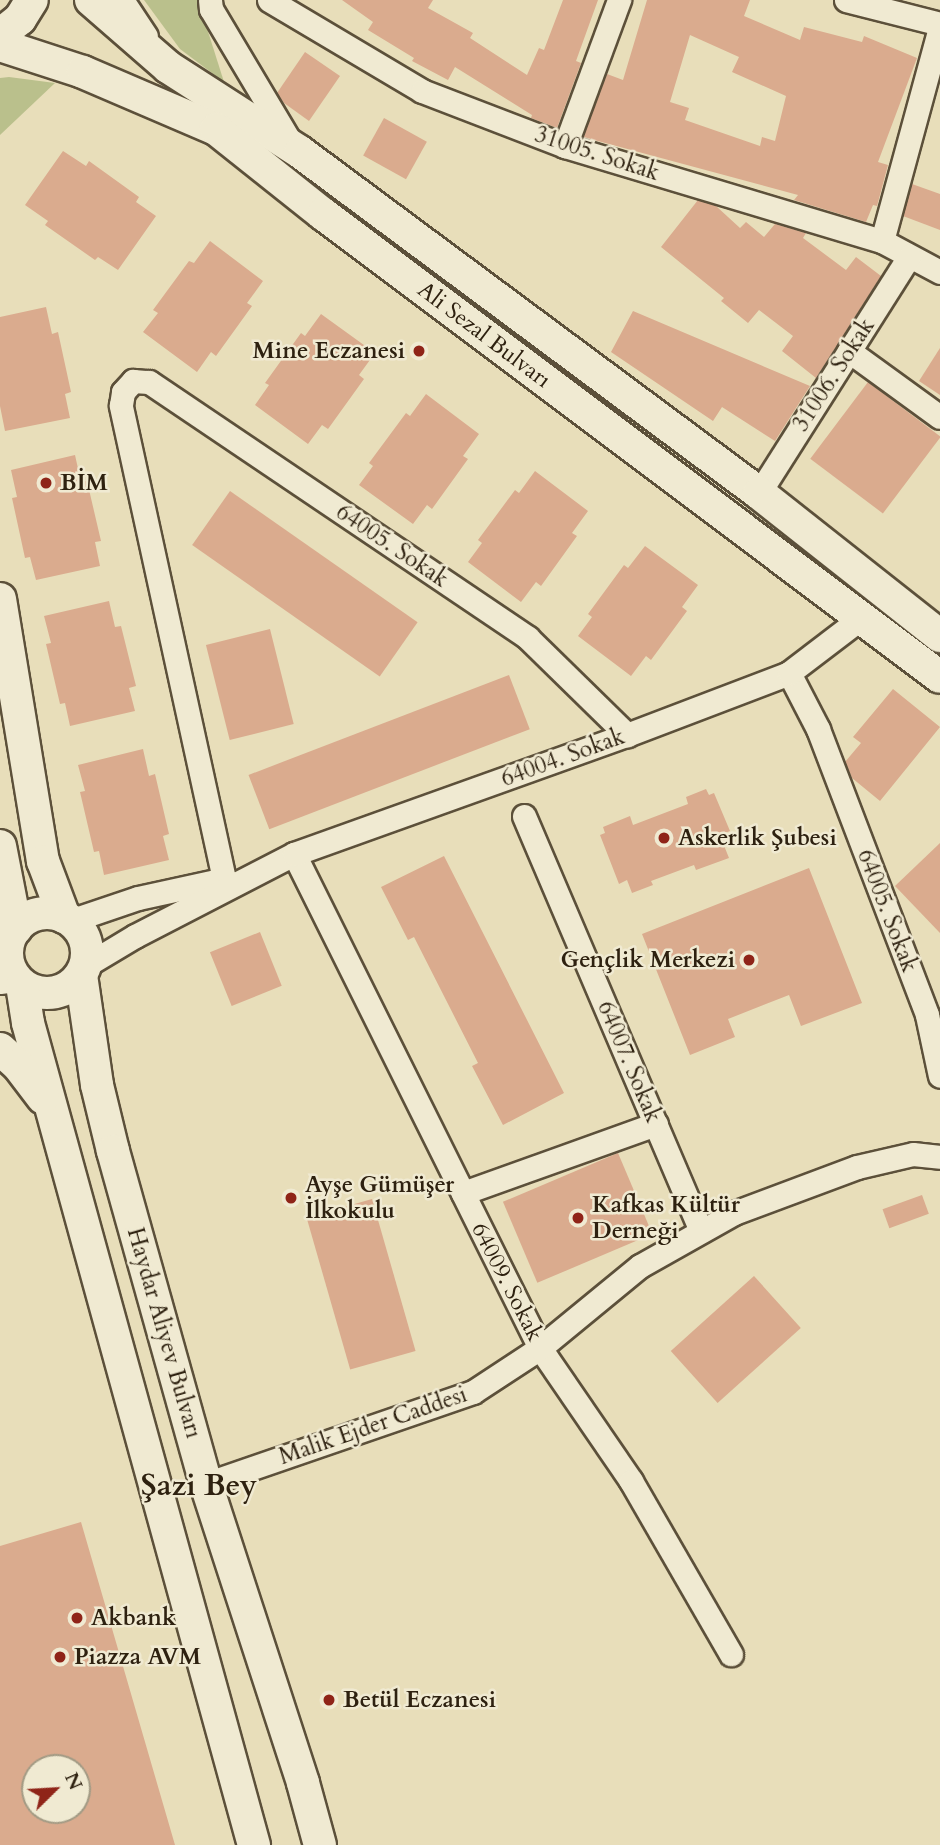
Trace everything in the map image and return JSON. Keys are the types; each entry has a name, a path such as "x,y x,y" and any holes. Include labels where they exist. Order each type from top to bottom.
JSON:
{"main road":[{"path":"0,35 20,19 32,0"},
{"name":"Ali Sezal Bulvarı","path":"91,0 168,67 294,148 759,492 940,636"},
{"name":"Ali Sezal Bulvarı","path":"0,45 83,72 216,130 323,215 940,677"},
{"path":"0,599 43,861 67,919 85,941 83,971 64,990 53,993 31,991 13,983"},
{"path":"0,846 9,932 7,957 13,983 28,1023 254,1845"},
{"path":"9,932 33,915 54,914 67,919"},
{"name":"Haydar Aliyev Bulvarı","path":"83,971 97,1085 113,1151 206,1484 303,1783 320,1845"},
{"path":"0,1049 18,1065 52,1111"}],"street":[{"path":"122,0 168,67"},
{"path":"210,0 211,9 294,148"},
{"name":"31005. Sokak","path":"269,0 422,91 565,146 883,241 940,272"},
{"path":"565,146 619,0"},
{"path":"846,0 940,26 883,241"},
{"name":"31006. Sokak","path":"759,492 909,257"},
{"path":"849,351 940,416"},
{"name":"64005. Sokak","path":"224,880 121,405 123,392 133,381 141,379 528,638 627,735"},
{"name":"64004. Sokak","path":"83,971 135,936 294,854 627,735 789,673 861,618"},
{"name":"64005. Sokak","path":"789,673 818,729 927,1015 940,1076"},
{"name":"64007. Sokak","path":"524,816 701,1231"},
{"name":"64009. Sokak","path":"294,854 540,1348 631,1481 731,1654"},
{"name":"64004. Sokak","path":"67,919 138,898 252,874"},
{"path":"463,1193 656,1124"},
{"name":"Malik Ejder Caddesi","path":"206,1484 473,1392 540,1348 640,1266 734,1213 857,1167 913,1154 940,1157"}],"green space":[{"path":"144,0 198,0 224,82 180,49"},
{"path":"0,78 55,83 0,135"}],"building":[{"path":"342,0 433,0 428,8 473,33 470,38 527,75 539,48 544,50 563,0 598,0 576,61 581,63 557,128 531,118 532,115 455,67 448,80 412,61 414,58 368,30 373,22"},
{"path":"647,0 750,0 744,16 800,40 804,27 862,42 864,36 917,58 878,162 888,165 877,206 873,205 866,222 794,200 798,195 583,137 607,74 623,80","holes":["690,35 739,57 732,72 786,96 775,141 762,137 760,146 685,120 689,108 670,102"]},
{"path":"305,52 340,76 309,121 284,103 277,93"},
{"path":"384,118 427,142 406,179 363,156"},
{"path":"63,151 86,166 89,161 139,197 136,202 156,216 118,270 98,257 95,260 45,225 48,221 25,205"},
{"path":"912,184 940,194 940,230 903,216"},
{"path":"698,200 716,206 740,228 746,222 764,237 775,224 806,233 803,238 846,270 856,257 881,276 816,378 782,351 793,336 759,310 748,323 721,301 724,298 661,247"},
{"path":"210,241 263,281 247,303 252,306 216,356 211,352 197,372 143,332 158,313 153,310 189,261 194,263"},
{"path":"46,307 52,334 58,332 71,392 65,394 70,418 5,431 0,406 0,317"},
{"path":"633,311 810,386 775,441 722,407 713,421 611,352"},
{"path":"321,314 375,353 359,375 364,379 328,429 322,425 308,444 255,405 269,385 265,383 301,333 305,336"},
{"path":"940,348 940,395 919,381"},
{"path":"868,382 940,436 883,513 810,459"},
{"path":"426,394 479,434 463,456 468,459 432,509 427,505 413,524 359,485 373,466 369,463 406,413 410,416"},
{"path":"75,455 81,482 87,481 101,541 95,542 100,566 36,580 30,557 25,558 12,498 17,497 11,470"},
{"path":"535,471 588,511 572,533 577,536 541,586 536,582 521,602 468,562 482,543 478,540 515,490 519,493"},
{"path":"230,491 418,622 380,676 192,545"},
{"path":"645,546 698,585 682,607 687,611 651,660 646,656 631,676 578,636 592,617 588,614 624,565 628,568"},
{"path":"109,601 115,627 121,626 136,686 129,688 135,711 70,726 65,703 60,704 46,644 51,643 44,616"},
{"path":"270,629 294,724 230,740 206,645"},
{"path":"509,675 530,729 269,829 249,775"},
{"path":"893,689 940,727 880,801 852,778 845,762 861,743 853,737"},
{"path":"143,749 149,776 155,774 169,834 163,836 169,860 104,875 99,851 94,852 80,792 85,791 78,765"},
{"name":"Askerlik Şubesi","path":"706,789 709,795 714,793 730,831 725,833 728,841 723,843 729,858 696,870 694,865 651,881 653,885 632,893 627,880 619,884 600,835 605,833 603,827 630,816 633,825 688,804 686,797"},
{"path":"940,843 940,933 895,886"},
{"path":"444,856 564,1093 503,1125 472,1066 478,1063 414,937 408,940 381,887"},
{"name":"Gençlik Merkezi","path":"809,868 862,1003 801,1026 789,995 728,1019 735,1037 690,1055 642,934"},
{"path":"260,932 282,986 232,1006 210,952"},
{"name":"Kafkas Kültür Derneği","path":"618,1153 652,1234 537,1283 503,1202"},
{"path":"922,1195 929,1214 889,1228 883,1209"},
{"path":"372,1199 416,1351 350,1370 307,1218"},
{"path":"754,1276 801,1328 718,1403 671,1351"},
{"name":"Piazza AVM","path":"81,1522 175,1845 0,1845 0,1546"}],"place":[{"name":"Mine Eczanesi","path":"419,351"},
{"name":"BİM","path":"46,483"},
{"name":"Askerlik Şubesi","path":"664,838"},
{"name":"Gençlik Merkezi","path":"749,960"},
{"name":"Ayşe Gümüşer İlkokulu","path":"291,1198"},
{"name":"Kafkas Kültür Derneği","path":"578,1218"},
{"name":"Akbank","path":"77,1618"},
{"name":"Piazza AVM","path":"60,1657"},
{"name":"Betül Eczanesi","path":"329,1700"}],"district":[{"name":"Şazi Bey","path":"199,1486"}]}
